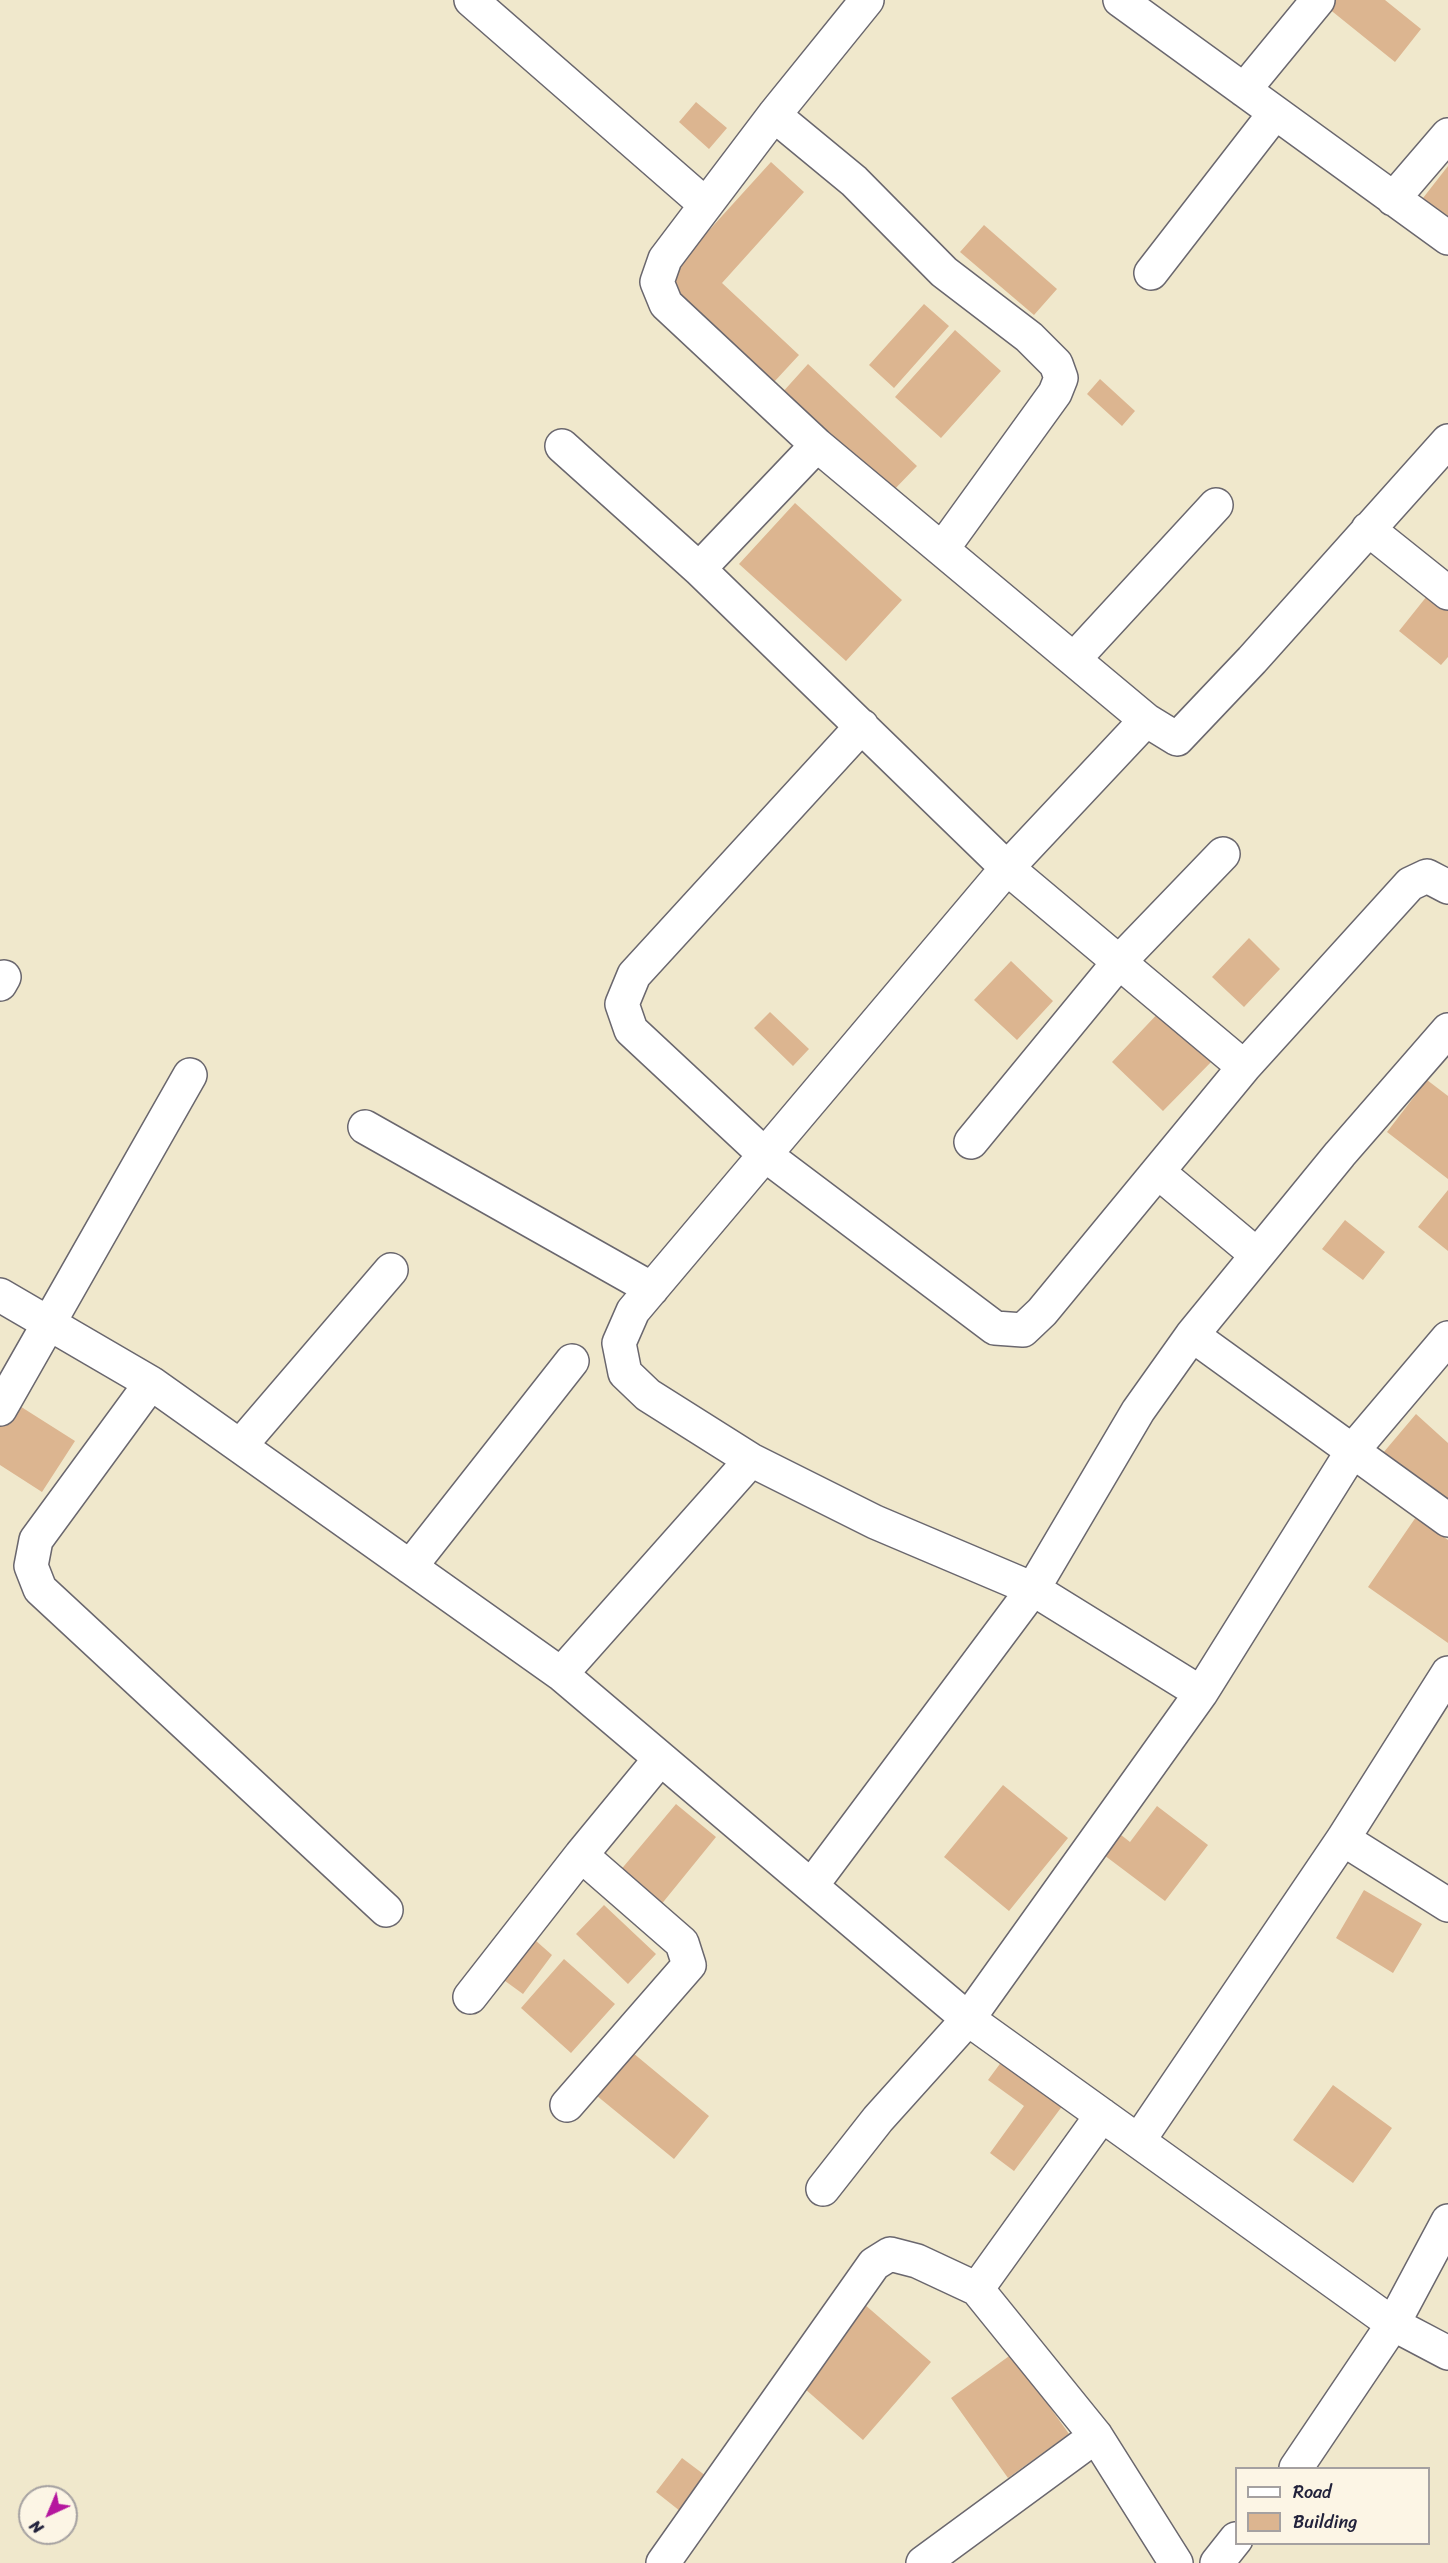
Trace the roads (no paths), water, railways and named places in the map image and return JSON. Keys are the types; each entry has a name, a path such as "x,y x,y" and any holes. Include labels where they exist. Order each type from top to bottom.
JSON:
{"street":[{"path":"471,0 706,205"},
{"path":"867,0 774,115 665,259 657,282 666,304 817,445 1075,658 1146,720 1177,739 1252,660 1448,441"},
{"path":"1120,0 1448,238"},
{"path":"1244,90 1318,0"},
{"path":"1151,273 1275,113"},
{"path":"774,115 854,181 944,272 1029,337 1056,364 1061,378 1055,393 943,548"},
{"path":"1393,199 1448,135"},
{"path":"699,569 817,445"},
{"path":"562,446 699,569 1007,868 1245,1067"},
{"path":"1075,658 1216,505"},
{"path":"1368,529 1448,593"},
{"path":"1146,720 1007,868 764,1154 633,1311 619,1343 625,1373 648,1395 751,1460 875,1522 1033,1589 1201,1693"},
{"path":"862,726 634,975 622,1004 631,1030 764,1154 995,1328 1023,1330 1042,1312 1245,1067 1410,884 1427,876 1448,887"},
{"path":"971,1142 1119,962 1223,854"},
{"path":"812,1885 1033,1589 1138,1411 1192,1335 1448,1030"},
{"path":"0,1409 190,1075"},
{"path":"365,1127 652,1289"},
{"path":"1158,1172 1257,1255"},
{"path":"240,1446 391,1270"},
{"path":"0,1294 151,1383 561,1674 968,2019 1393,2324 1448,2353"},
{"path":"1192,1335 1448,1520"},
{"path":"824,2189 878,2119 968,2019 1201,1693 1353,1450 1448,1338"},
{"path":"410,1567 572,1361"},
{"path":"151,1383 36,1540 31,1566 40,1589 386,1910"},
{"path":"561,1674 751,1460"},
{"path":"1139,2140 1343,1839 1448,1673"},
{"path":"470,1997 580,1855 660,1759"},
{"path":"1343,1839 1448,1905"},
{"path":"567,2105 689,1965 682,1943 580,1855"},
{"path":"977,2289 1102,2115"},
{"path":"1297,2467 1393,2324 1448,2221"},
{"path":"663,2563 873,2264 890,2254 917,2261 977,2289 1096,2436 1176,2563"},
{"path":"922,2563 1096,2436"},
{"path":"1217,2563 1235,2540"}]}
